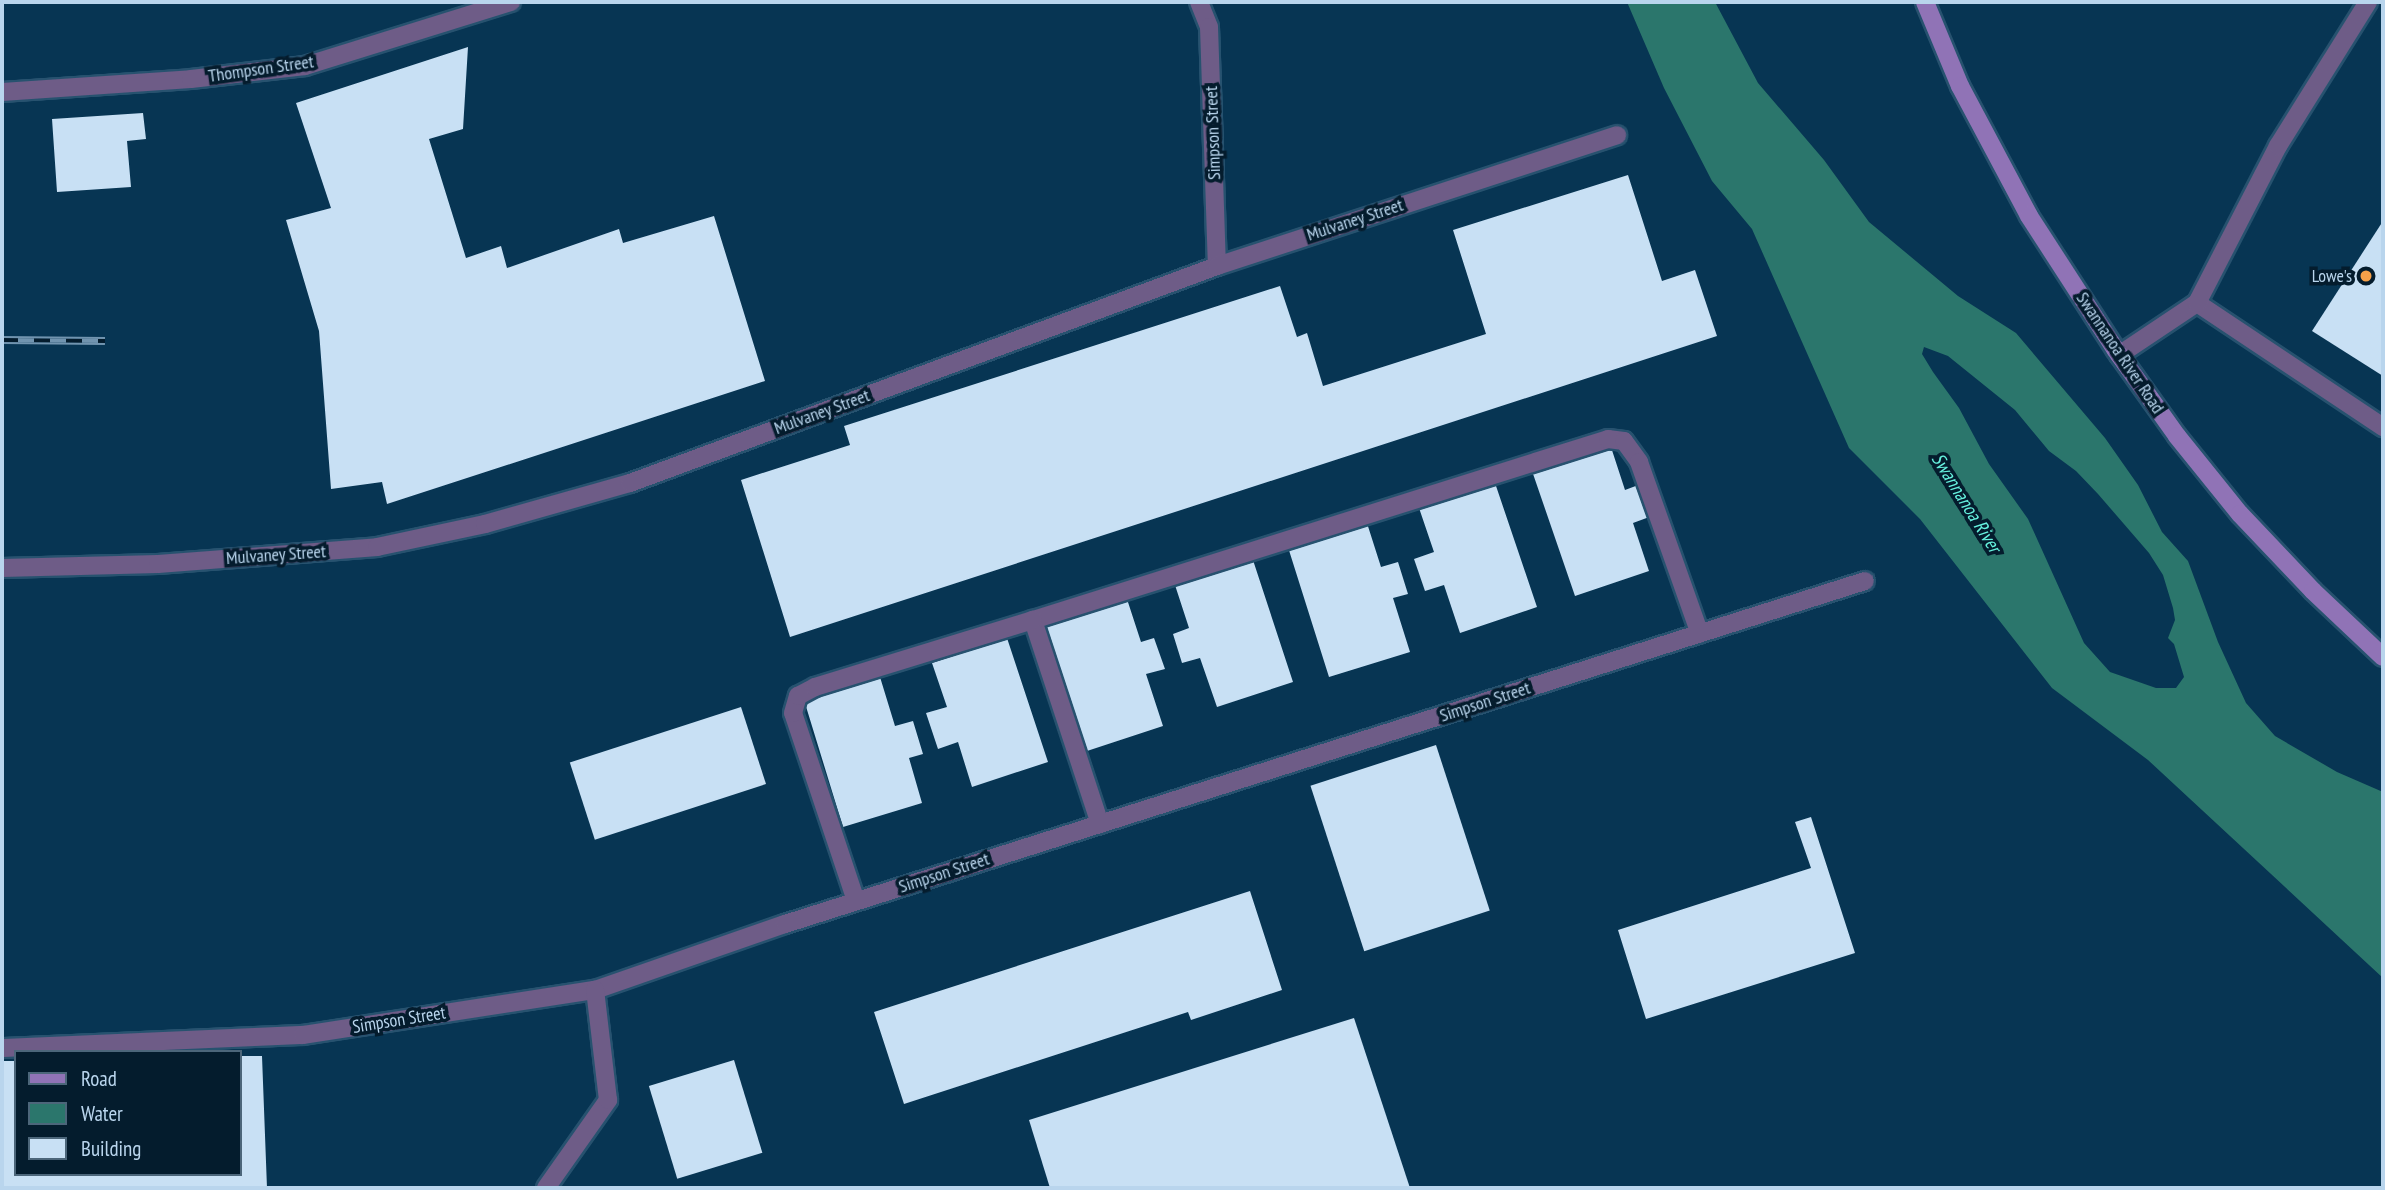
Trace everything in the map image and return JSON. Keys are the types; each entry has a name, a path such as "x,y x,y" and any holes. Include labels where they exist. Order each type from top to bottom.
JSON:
{"main road":[{"name":"Swannanoa River Road","path":"1925,2 1961,86 2029,216 2119,355 2177,436 2240,514 2313,591 2383,657"}],"street":[{"name":"Thompson Street","path":"2,92 191,79 306,66 511,2"},
{"name":"Simpson Street","path":"1199,2 1209,27 1217,266"},
{"path":"2119,355 2197,303 2278,146 2368,2"},
{"name":"Mulvaney Street","path":"2,568 158,564 377,547 485,524 631,483 1217,266 1616,135"},
{"path":"2197,303 2383,428"},
{"path":"856,901 793,713 798,696 815,687 1608,439 1624,441 1639,462 1700,634"},
{"name":"Simpson Street","path":"2,1048 303,1035 595,990 856,901 1865,581"},
{"path":"1033,620 1100,824"},
{"path":"546,1188 608,1100 595,990"}],"water":[{"name":"Swannanoa River","path":"1627,2 1715,2 1758,83 1824,160 1869,222 1958,296 2016,333 2105,438 2138,485 2162,532 2188,561 2218,642 2246,703 2275,736 2337,772 2383,792 2383,978 2148,760 2052,688 1920,519 1849,448 1752,229 1712,181 1664,88","holes":["1924,347 1948,356 2015,410 2049,451 2076,471 2149,553 2163,575 2173,608 2175,620 2168,638 2174,644 2184,677 2176,688 2156,688 2110,672 2084,643 2028,519 1989,464 1959,408 1922,354"]}],"building":[{"path":"468,47 463,129 429,139 466,258 501,246 507,268 619,229 623,243 714,216 765,381 387,504 382,482 331,489 319,331 286,220 331,208 296,103"},
{"path":"143,113 146,139 127,141 131,187 57,192 52,119"},
{"path":"1628,175 1662,281 1695,270 1717,336 790,637 741,480 850,445 844,426 1280,286 1297,337 1307,333 1323,386 1486,334 1453,230"},
{"name":"Lowe's","path":"2383,221 2383,376 2312,331"},
{"path":"1609,441 1625,490 1641,484 1652,516 1633,523 1649,571 1575,596 1531,468"},
{"path":"1494,480 1537,607 1460,633 1444,585 1425,591 1414,559 1434,552 1418,505"},
{"path":"1366,520 1381,567 1398,562 1408,594 1393,598 1410,652 1329,677 1287,544"},
{"path":"1252,557 1293,682 1217,707 1200,658 1182,663 1173,634 1189,628 1174,582"},
{"path":"1126,596 1141,642 1154,638 1165,669 1146,674 1163,726 1087,751 1044,623"},
{"path":"1007,638 1048,762 972,787 958,742 938,749 926,713 947,707 932,663"},
{"path":"880,677 895,726 913,721 923,754 909,758 922,803 843,827 804,700"},
{"path":"741,707 766,784 595,840 570,763"},
{"path":"1436,745 1490,910 1364,951 1310,786"},
{"path":"1811,817 1855,953 1646,1019 1618,930 1811,868 1795,822"},
{"path":"1250,891 1282,990 1191,1020 1188,1012 904,1104 874,1012"},
{"path":"1354,1018 1410,1188 1050,1188 1029,1120"},
{"path":"242,1056 262,1056 267,1188 2,1188 2,1061 14,1061 14,1176 242,1176"},
{"path":"734,1060 762,1153 677,1179 649,1086"}],"railway":[{"path":"2,340 105,341"}],"place":[{"name":"Lowe's","path":"2366,276"}]}
